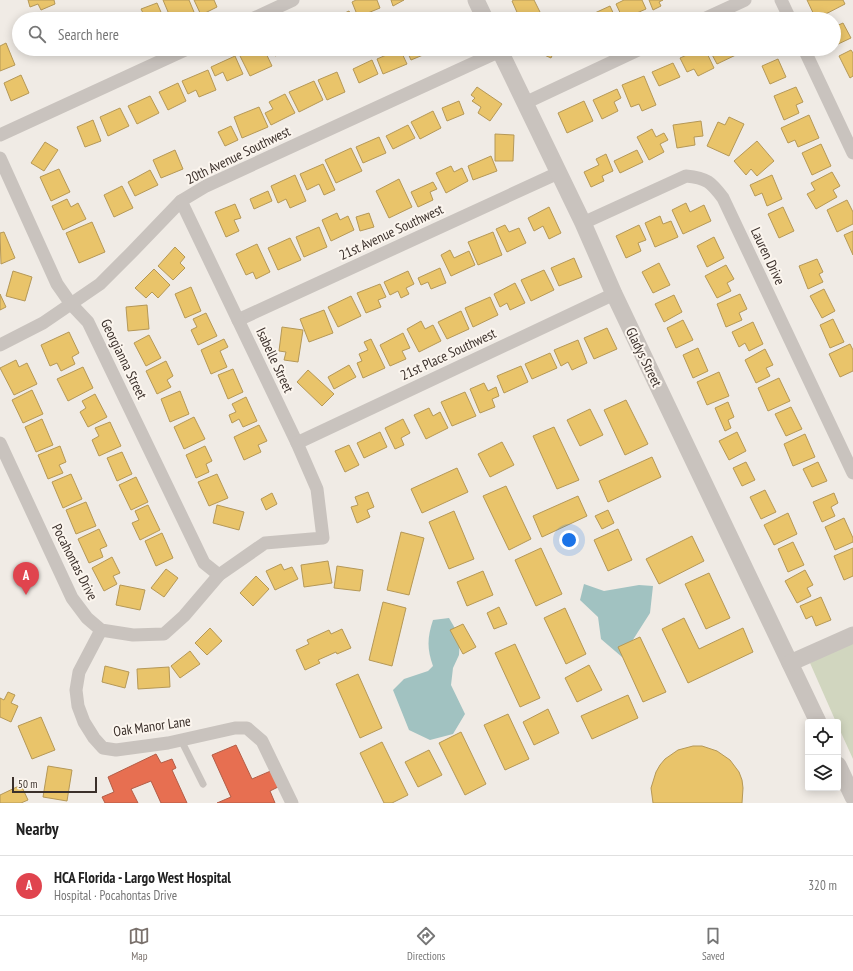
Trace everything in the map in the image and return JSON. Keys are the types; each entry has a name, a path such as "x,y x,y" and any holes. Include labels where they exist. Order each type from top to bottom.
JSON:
{"street":[{"path":"267,12 294,0"},
{"path":"476,0 482,12"},
{"path":"719,12 745,0"},
{"path":"781,0 787,12"},
{"path":"0,135 172,56"},
{"name":"20th Avenue Southwest","path":"0,345 43,323 100,284 181,201 206,186 486,56"},
{"name":"Gladys Street","path":"502,56 817,719"},
{"path":"525,103 625,56"},
{"path":"807,56 853,152"},
{"name":"Georgianna Street","path":"0,158 57,284 71,304 88,322 204,563 219,574"},
{"name":"21st Avenue Southwest","path":"238,320 558,173"},
{"name":"Lauren Drive","path":"582,223 686,176 700,177 713,184 723,198 853,473"},
{"name":"Isabelle Street","path":"181,201 317,489 323,538 265,543 219,574"},
{"name":"21st Place Southwest","path":"296,443 614,294"},
{"name":"Pocahontas Drive","path":"0,443 72,598 87,618 101,630"},
{"path":"101,630 133,635 164,634 184,616 219,574"},
{"name":"Oak Manor Lane","path":"101,630 79,672 76,690 78,706 84,722 94,738 103,748 116,750 181,740 235,728 247,728 262,741 292,803"},
{"path":"790,664 853,635"},
{"path":"841,771 853,797"}],"lane":[{"path":"181,740 202,784"}],"green space":[{"path":"853,642 853,759 841,733 841,719 835,719 810,663"}],"water":[{"path":"584,584 604,591 639,585 653,586 650,613 622,657 601,639 598,617 580,600"},
{"path":"449,618 460,637 459,655 453,668 451,685 465,714 453,734 430,740 409,730 393,690 404,679 428,671 433,666 428,643 433,620"}],"building: Homes":[{"path":"28,0 54,0 55,4 41,10 38,4 30,7"},
{"path":"163,0 189,0 194,12 168,12"},
{"path":"194,0 214,0 217,7 207,12 200,12"},
{"path":"356,0 377,0 380,8 370,12 356,12 352,2"},
{"path":"391,0 404,0 393,6"},
{"path":"534,0 540,12 517,12 512,1"},
{"path":"624,0 642,0 646,9 639,12 620,12 616,4"},
{"path":"649,0 663,0 659,2 661,6 653,10"},
{"path":"807,0 843,0 845,4 830,12 813,12"},
{"path":"157,3 161,12 142,12 141,9"},
{"path":"610,6 613,12 597,12"},
{"path":"843,23 851,38 841,43 841,24"},
{"path":"6,43 15,65 0,71 0,46"},
{"path":"851,50 853,53 853,76 850,78 839,56"},
{"path":"235,56 243,74 227,81 223,72 215,76 211,67"},
{"path":"240,56 267,56 272,66 250,76"},
{"path":"384,56 403,56 407,64 383,74 377,59"},
{"path":"409,56 421,56 411,60"},
{"path":"684,56 708,56 714,68 698,76 694,69 687,72 680,58"},
{"path":"713,56 734,56 717,64"},
{"path":"778,59 786,77 770,84 762,66"},
{"path":"372,60 378,74 359,83 353,69"},
{"path":"673,63 680,77 659,86 652,72"},
{"path":"208,70 216,90 199,97 196,90 188,94 182,81"},
{"path":"337,72 345,92 327,100 318,80"},
{"path":"21,75 29,93 11,101 4,83"},
{"path":"644,76 656,105 642,111 639,104 631,107 622,85"},
{"path":"314,81 323,100 299,112 289,92"},
{"path":"178,83 186,101 168,110 159,92"},
{"path":"477,87 502,104 490,121 478,113 481,107 472,101 475,98 471,95"},
{"path":"796,87 803,102 796,105 799,113 784,120 774,96"},
{"path":"617,89 621,98 614,102 618,111 602,119 593,100"},
{"path":"285,94 295,113 271,125 265,113 273,109 269,102"},
{"path":"150,96 159,113 137,124 128,106"},
{"path":"459,101 464,114 447,121 442,108"},
{"path":"584,101 593,121 567,133 558,113"},
{"path":"259,107 268,127 242,138 234,117"},
{"path":"120,108 129,126 108,136 100,117"},
{"path":"433,111 441,128 420,139 411,122"},
{"path":"809,115 819,138 798,147 795,140 788,143 781,128"},
{"path":"729,117 744,124 729,156 707,146 718,122 725,125"},
{"path":"93,120 101,141 85,147 77,127"},
{"path":"701,121 703,136 694,137 695,145 677,148 673,125"},
{"path":"408,125 415,138 393,149 386,136"},
{"path":"231,126 238,140 225,146 218,132"},
{"path":"652,129 656,137 664,133 668,140 660,144 664,152 649,160 637,137"},
{"path":"495,134 514,135 513,161 495,161"},
{"path":"379,137 386,153 363,163 356,147"},
{"path":"757,141 774,161 757,176 751,169 746,175 734,161"},
{"path":"45,142 58,150 44,171 31,163"},
{"path":"821,144 831,166 812,175 802,153"},
{"path":"351,148 362,171 336,183 325,160"},
{"path":"175,150 183,169 161,178 153,160"},
{"path":"637,150 643,162 620,173 614,161"},
{"path":"606,154 613,171 602,176 604,181 591,187 584,172 599,165 596,159"},
{"path":"491,156 497,171 473,180 468,166"},
{"path":"323,164 335,190 324,195 319,184 307,190 300,174"},
{"path":"451,166 454,172 462,168 468,181 446,193 436,173"},
{"path":"59,169 70,192 51,201 40,177"},
{"path":"150,170 158,185 135,196 128,182"},
{"path":"832,172 840,186 833,190 837,197 816,209 807,194 815,190 811,183"},
{"path":"295,175 306,201 290,208 286,199 278,203 271,186"},
{"path":"772,175 782,199 767,206 762,193 755,196 750,185"},
{"path":"399,179 412,207 389,218 376,191"},
{"path":"433,182 437,189 430,192 433,200 418,207 411,192"},
{"path":"122,186 133,208 114,217 104,195"},
{"path":"268,191 272,201 254,209 250,199"},
{"path":"67,199 71,207 78,203 86,219 63,230 52,206"},
{"path":"847,200 853,212 853,224 837,232 827,210"},
{"path":"686,203 690,212 704,205 711,221 683,234 672,210"},
{"path":"235,204 241,218 234,220 239,231 226,237 215,212"},
{"path":"549,207 561,233 549,239 543,226 534,231 528,218"},
{"path":"783,207 794,231 779,238 768,214"},
{"path":"337,213 340,220 348,216 354,230 331,241 322,220"},
{"path":"369,213 374,227 360,231 356,217"},
{"path":"660,216 663,224 671,221 678,237 655,247 645,223"},
{"path":"92,222 105,252 79,263 66,233"},
{"path":"505,225 509,232 519,228 526,243 507,252 496,229"},
{"path":"639,225 646,240 638,243 641,251 626,258 616,236"},
{"path":"319,227 327,247 304,257 296,237"},
{"path":"853,231 853,255 844,235"},
{"path":"4,232 15,258 1,264 0,233"},
{"path":"493,232 502,255 478,265 468,242"},
{"path":"714,237 724,258 707,267 697,246"},
{"path":"290,238 301,260 278,270 268,248"},
{"path":"257,244 270,272 256,279 253,272 246,275 236,254"},
{"path":"175,247 185,257 180,263 185,268 173,280 158,266"},
{"path":"450,250 454,258 469,251 475,265 451,276 441,255"},
{"path":"574,258 582,277 559,286 551,268"},
{"path":"817,259 823,272 819,274 823,282 808,289 799,266"},
{"path":"659,263 670,285 653,293 642,272"},
{"path":"726,265 734,279 727,283 731,291 717,298 705,276"},
{"path":"440,268 446,283 431,289 428,282 421,285 418,278"},
{"path":"154,269 170,285 158,298 152,292 146,298 135,288"},
{"path":"544,270 554,290 531,301 521,280"},
{"path":"13,271 32,277 25,301 6,296"},
{"path":"408,271 414,284 406,288 409,294 401,298 398,291 390,295 384,282"},
{"path":"515,283 525,303 510,310 507,303 500,307 494,294"},
{"path":"380,284 386,297 378,300 381,307 366,313 357,293"},
{"path":"191,287 201,311 185,318 175,294"},
{"path":"824,289 835,311 822,318 810,296"},
{"path":"0,294 6,307 0,310"},
{"path":"740,294 747,309 739,313 742,320 726,327 717,304"},
{"path":"674,295 682,312 664,322 655,304"},
{"path":"351,296 361,316 338,327 328,307"},
{"path":"490,297 498,315 473,327 465,308"},
{"path":"147,305 149,329 128,331 126,307"},
{"path":"324,310 333,333 309,342 300,319"},
{"path":"461,311 469,329 447,339 438,322"},
{"path":"206,313 217,336 198,345 191,330 197,327 193,319"},
{"path":"833,319 844,342 830,348 820,325"},
{"path":"683,320 693,340 676,348 667,328"},
{"path":"421,321 425,329 433,325 441,341 419,352 407,329"},
{"path":"753,322 763,344 749,351 745,343 739,347 732,332"},
{"path":"282,327 303,330 298,362 284,360 286,352 279,351"},
{"path":"607,328 617,349 594,359 584,338"},
{"path":"69,332 79,353 72,357 75,364 61,371 57,363 50,366 41,345"},
{"path":"403,333 410,348 402,351 406,359 390,366 380,345"},
{"path":"149,335 161,358 146,366 134,343"},
{"path":"224,339 228,347 220,351 227,367 211,374 201,350"},
{"path":"371,339 385,368 363,378 357,363 362,361 359,354 368,350 364,342"},
{"path":"578,340 587,363 572,370 568,362 561,366 554,350"},
{"path":"850,344 853,350 853,371 840,377 829,354"},
{"path":"698,348 708,371 693,378 683,355"},
{"path":"765,349 773,365 766,368 770,376 756,383 745,360"},
{"path":"550,353 557,368 532,379 525,364"},
{"path":"16,360 19,367 27,363 37,384 14,395 0,368"},
{"path":"166,361 173,376 167,380 171,387 157,394 146,371"},
{"path":"349,365 356,377 334,389 328,377"},
{"path":"521,366 528,382 504,393 497,376"},
{"path":"83,367 93,388 68,401 57,379"},
{"path":"233,369 243,392 228,399 218,375"},
{"path":"308,370 334,394 322,406 297,382"},
{"path":"719,372 729,396 707,405 697,382"},
{"path":"779,378 790,401 768,411 758,388"},
{"path":"484,383 488,391 496,387 499,396 492,399 495,407 480,413 470,389"},
{"path":"32,390 43,414 23,423 12,400"},
{"path":"180,391 189,414 170,422 161,399"},
{"path":"465,392 476,416 452,426 441,402"},
{"path":"95,394 107,417 88,427 80,412 86,408 82,401"},
{"path":"246,397 257,421 243,427 239,419 232,423 229,415 236,412 232,404"},
{"path":"626,400 648,444 625,455 604,410"},
{"path":"728,402 734,417 728,420 731,428 725,431 715,408"},
{"path":"791,407 802,429 786,436 775,414"},
{"path":"429,408 433,416 440,412 448,428 426,439 414,415"},
{"path":"590,409 603,435 580,446 567,420"},
{"path":"194,417 205,439 184,449 174,427"},
{"path":"42,419 53,445 36,452 25,427"},
{"path":"403,419 410,433 401,438 404,445 395,449 385,428"},
{"path":"110,422 121,446 99,456 92,440 99,436 95,428"},
{"path":"259,425 267,441 258,445 261,452 244,460 234,437"},
{"path":"554,427 579,480 557,489 533,436"},
{"path":"380,432 387,447 364,458 357,443"},
{"path":"737,432 746,451 729,460 719,441"},
{"path":"805,434 815,457 793,466 784,444"},
{"path":"502,442 514,465 490,477 478,454"},
{"path":"349,445 359,465 345,472 335,451"},
{"path":"60,446 66,462 59,465 63,473 48,479 38,455"},
{"path":"205,446 212,461 206,464 209,472 196,478 186,455"},
{"path":"122,452 132,474 117,481 107,458"},
{"path":"652,457 661,477 608,502 599,481"},
{"path":"746,462 755,480 742,486 733,468"},
{"path":"818,462 827,481 812,487 803,469"},
{"path":"457,468 468,492 422,513 411,489"},
{"path":"71,474 82,499 63,508 52,482"},
{"path":"217,474 228,498 209,506 198,482"},
{"path":"136,477 148,502 131,510 119,485"},
{"path":"506,486 531,539 509,550 483,496"},
{"path":"765,490 776,512 761,519 750,497"},
{"path":"368,492 374,507 367,510 370,517 357,523 351,507 358,505 355,497"},
{"path":"272,493 277,504 266,510 261,499"},
{"path":"834,493 838,503 831,507 835,516 822,522 813,502"},
{"path":"578,496 587,516 542,537 533,516"},
{"path":"86,502 96,526 76,534 66,510"},
{"path":"148,505 160,530 140,540 132,523 139,520 135,511"},
{"path":"217,505 244,512 239,530 213,523"},
{"path":"608,510 614,523 602,529 595,516"},
{"path":"454,511 474,559 449,569 429,522"},
{"path":"788,513 797,534 774,545 764,525"},
{"path":"844,518 853,538 853,542 835,550 825,527"},
{"path":"99,529 107,546 100,549 103,557 89,563 78,539"},
{"path":"618,529 632,560 608,571 594,540"},
{"path":"401,532 424,538 409,595 387,590"},
{"path":"162,533 173,558 156,566 145,541"},
{"path":"692,536 704,561 659,584 646,559"},
{"path":"793,542 804,565 788,572 778,549"},
{"path":"541,548 562,594 536,606 515,560"},
{"path":"853,548 853,576 844,580 834,556"},
{"path":"112,557 120,573 113,576 117,584 104,591 92,568"},
{"path":"328,561 332,583 304,587 301,565"},
{"path":"281,564 284,570 292,567 298,579 275,590 266,571"},
{"path":"337,566 363,570 360,591 334,588"},
{"path":"166,569 178,578 164,597 151,588"},
{"path":"805,570 813,585 807,588 811,596 797,603 785,581"},
{"path":"483,571 493,595 467,606 457,582"},
{"path":"709,573 730,618 706,629 685,584"},
{"path":"256,576 269,589 253,606 240,593"},
{"path":"120,585 145,590 140,610 116,605"},
{"path":"821,597 831,620 816,626 812,616 806,619 800,606"},
{"path":"383,602 406,608 392,666 369,660"},
{"path":"499,607 507,624 494,629 487,613"},
{"path":"565,608 586,654 566,664 544,618"},
{"path":"684,618 699,649 743,628 753,652 688,683 662,629"},
{"path":"463,624 476,647 463,654 450,630"},
{"path":"210,628 222,641 207,655 195,643"},
{"path":"342,629 351,648 337,654 336,652 318,660 320,663 305,670 296,650 309,644 307,640 329,630 331,634"},
{"path":"640,637 666,692 643,702 618,647"},
{"path":"515,644 540,698 520,707 495,653"},
{"path":"190,651 200,664 180,678 171,666"},
{"path":"589,665 602,690 577,702 565,678"},
{"path":"105,666 129,672 125,688 102,682"},
{"path":"169,667 170,687 138,689 137,669"},
{"path":"358,674 382,728 360,738 336,684"},
{"path":"8,692 15,695 11,703 18,706 11,722 0,717 0,698 4,700"},
{"path":"628,695 638,718 592,739 581,716"},
{"path":"548,709 559,733 534,745 523,722"},
{"path":"508,714 529,759 505,770 484,725"},
{"path":"41,717 55,750 32,759 18,726"},
{"path":"461,732 486,784 465,795 439,743"},
{"path":"382,742 408,795 392,803 384,803 360,753"},
{"path":"693,746 702,746 717,751 730,760 739,772 742,780 742,803 653,803 651,788 660,765 665,759 678,750"},
{"path":"429,750 442,775 418,787 405,762"},
{"path":"48,766 72,770 67,801 43,797"},
{"path":"21,785 28,800 21,803 0,803 0,795"}],"building: Shops":[{"path":"236,745 252,779 273,770 280,786 270,791 275,803 217,803 231,797 212,755"},
{"path":"156,754 161,763 172,759 176,768 172,770 187,803 161,803 151,781 131,789 138,803 105,803 102,797 114,792 108,777"}],"place":[{"name":"HCA Florida - Largo West Hospital","path":"26,595"}]}
